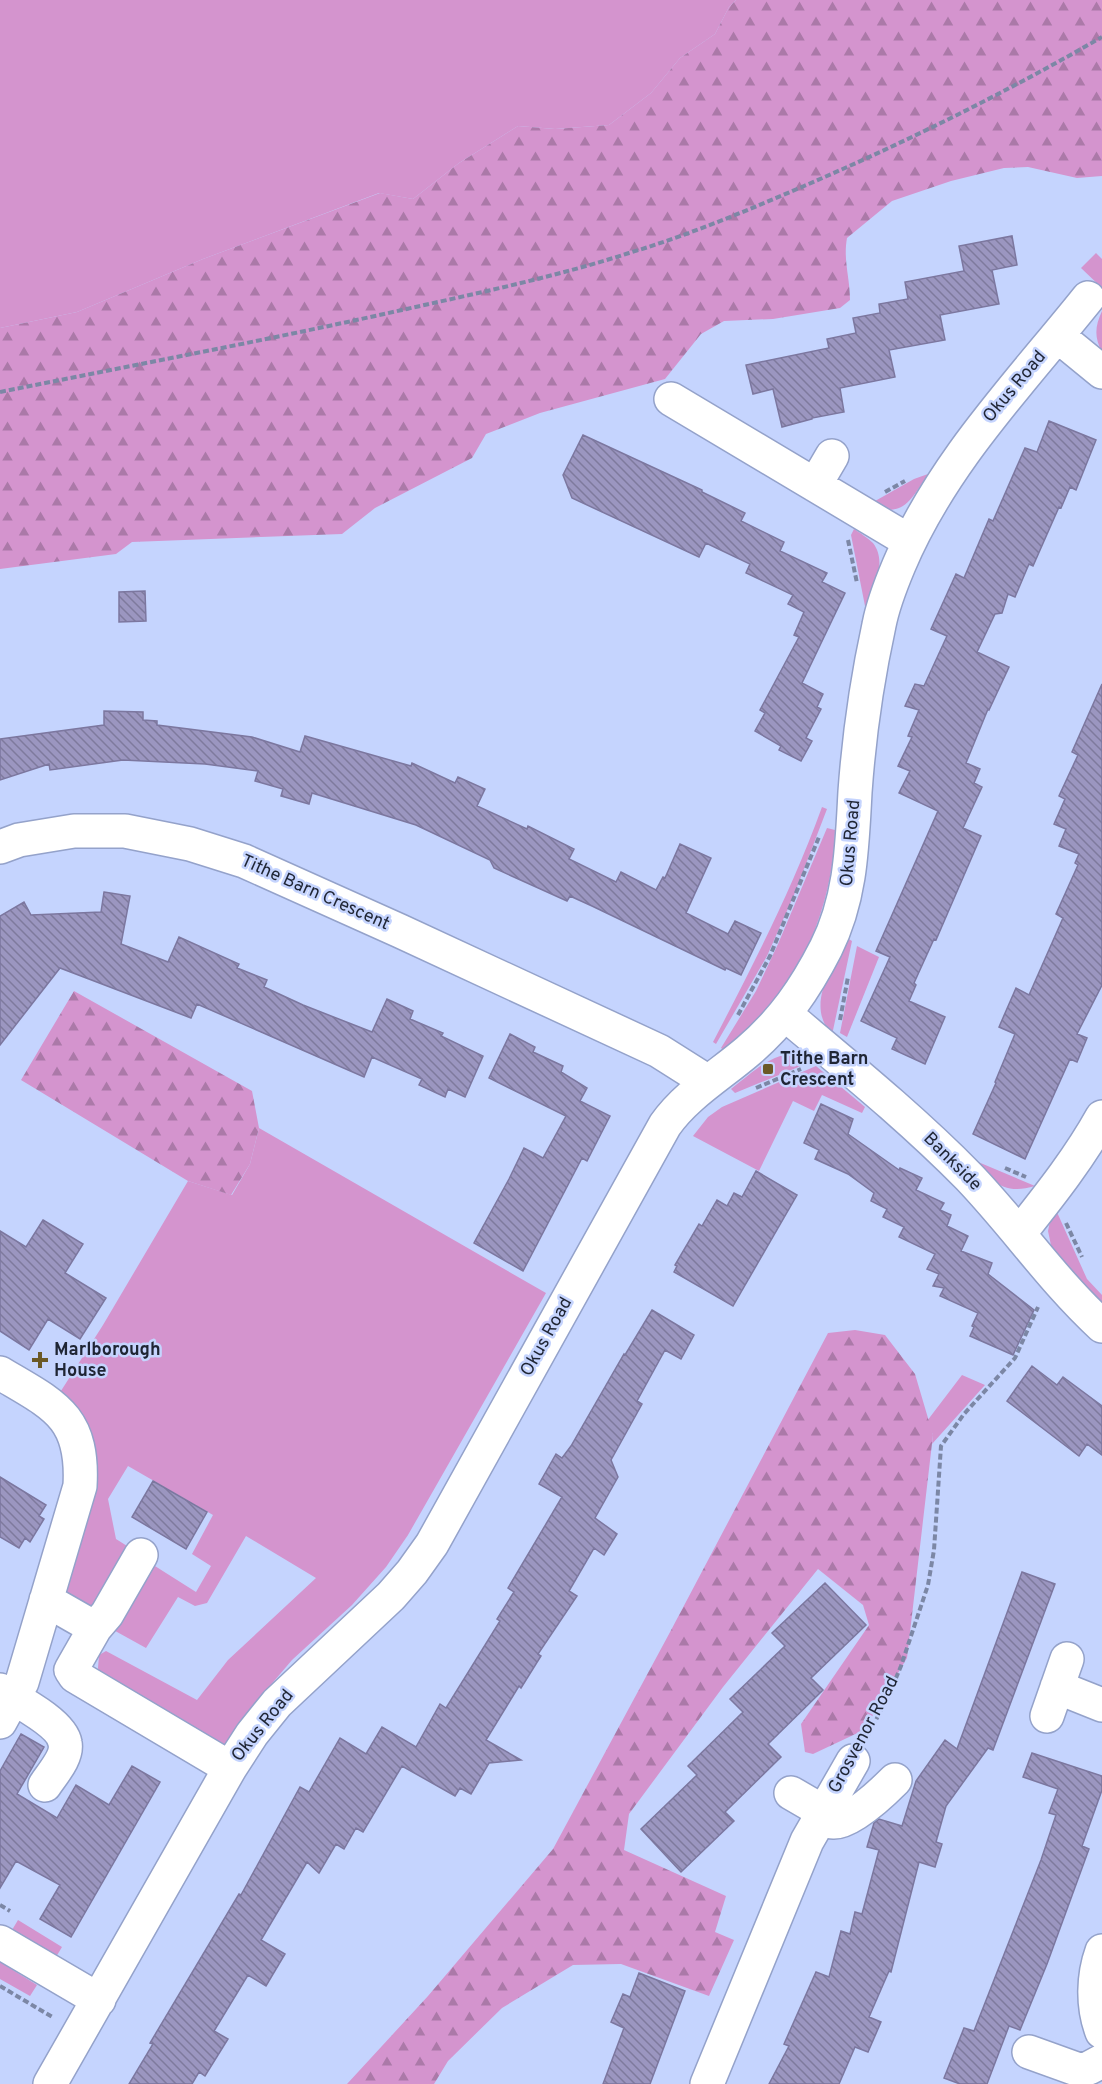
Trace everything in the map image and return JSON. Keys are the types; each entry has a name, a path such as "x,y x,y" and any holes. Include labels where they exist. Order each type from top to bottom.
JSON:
{"street":[{"name":"Okus Road","path":"50,2084 230,1768 252,1734 277,1703 391,1596 432,1544 665,1125 708,1082 747,1052 785,1014 800,994 827,947 843,908 853,849 861,730 879,621 909,541 973,438 1088,298"},
{"path":"1058,336 1102,372"},
{"path":"671,399 909,541"},
{"path":"815,484 832,456"},
{"name":"Tithe Barn Crescent","path":"0,847 19,840 74,831 125,831 190,844 244,861 659,1051 708,1082"},
{"name":"Bankside","path":"785,1014 939,1148 970,1179 1102,1326"},
{"path":"1019,1234 1085,1148 1102,1117"},
{"path":"0,1373 51,1405 73,1431 81,1455 80,1486 22,1682 4,1703 54,1725 61,1733 66,1744 63,1757 45,1785"},
{"path":"141,1555 106,1614 94,1628 71,1670 75,1676 230,1768"},
{"path":"46,1600 94,1628"},
{"path":"1057,1687 1102,1705"},
{"name":"Grosvenor Road","path":"706,2084 807,1841 854,1761"},
{"name":"Grosvenor Road","path":"791,1793 821,1815 833,1822 839,1822 857,1813 895,1780"},
{"path":"0,1942 99,2000"},
{"path":"1102,1951 1095,1979 1098,2021 1102,2032"},
{"path":"1029,2052 1079,2070 1102,2061"}],"path":[{"path":"0,392 476,294 628,254 724,220 940,125 1027,80 1102,37"},
{"path":"734,1020 770,957 827,817 855,799"},
{"path":"752,1090 812,1064 830,1052"},
{"path":"1053,1192 1086,1268"},
{"name":"Grosvenor Road","path":"854,1761 893,1686 928,1585 934,1550 941,1446 964,1414 1015,1358 1052,1273"},
{"path":"0,1986 79,2034"}],"green space":[{"path":"0,0 736,0 729,7 715,34 680,58 651,93 609,125 555,129 518,126 459,163 413,199 379,193 203,259 77,312 0,328"},
{"path":"736,0 1102,0 1102,176 1077,178 1028,167 1004,168 951,181 892,201 847,238 850,300 840,308 773,319 724,321 701,334 665,379 540,413 486,434 472,458 375,508 342,534 132,542 116,554 0,569 0,328 77,312 203,259 380,193 413,199 459,163 518,126 555,129 609,125 651,93 680,58 715,34 729,7"},
{"path":"1096,253 1102,259 1102,288 1081,268"},
{"path":"1102,311 1102,352 1096,331"},
{"path":"928,474 914,495 902,506 886,510 861,509 914,479"},
{"path":"854,529 873,543 879,559 878,577 866,611 851,535"},
{"path":"822,807 827,809 794,895 767,956 716,1044 713,1042 785,898"},
{"path":"827,828 835,830 830,878 824,903 806,951 781,994 766,1013 725,1051 721,1048 756,991"},
{"path":"847,938 852,941 832,1035 824,1023 821,999 829,975"},
{"path":"857,946 879,957 847,1037 840,1033"},
{"path":"74,991 252,1091 259,1128 250,1164 231,1195 188,1181 21,1080"},
{"path":"802,1052 818,1057 735,1093 731,1089 756,1069 772,1060 790,1053"},
{"path":"816,1066 865,1107 862,1113 822,1095 814,1111 793,1101 759,1171 693,1136 708,1117 722,1107"},
{"path":"259,1128 546,1293 408,1535 386,1567 352,1605 292,1660 263,1694 222,1755 100,1680 99,1655 106,1651 197,1700 228,1660 316,1578 246,1536 207,1603 195,1606 178,1597 146,1648 108,1627 147,1561 196,1592 211,1566 192,1554 213,1515 128,1466 108,1499 116,1539 135,1551 94,1614 61,1592 90,1494 59,1394 103,1325 188,1181 232,1195 250,1164"},
{"path":"971,1159 1035,1186 1014,1189 998,1184"},
{"path":"1056,1210 1087,1279 1102,1295 1102,1306 1052,1250 1048,1231"},
{"path":"855,1330 885,1335 915,1374 933,1435 907,1658 864,1730 813,1754 805,1752 801,1724 869,1625 863,1605 818,1569 723,1687 629,1814 624,1850 726,1896 715,1932 734,1940 709,1996 621,1964 573,1965 502,2008 448,2061 434,2084 347,2084 428,1996 553,1849 828,1333"},
{"path":"962,1375 985,1385 932,1444 933,1435 927,1421"},
{"path":"18,1920 62,1947 56,1957 12,1930"},
{"path":"0,1962 37,1985 30,1996 0,1979"}],"building":[{"path":"1012,236 1017,265 992,270 999,304 940,315 945,340 889,350 895,377 840,388 844,412 782,427 773,389 753,394 746,365 829,348 827,339 856,333 853,318 880,313 879,304 908,299 905,282 964,271 959,246"},
{"path":"1049,421 1096,440 1076,490 1070,487 1033,566 1029,564 1015,597 1008,594 1002,613 995,614 977,652 1009,667 988,709 966,763 980,769 974,783 982,787 963,828 981,836 936,940 934,939 914,983 916,985 909,1001 945,1017 925,1064 892,1049 897,1038 861,1021 890,957 876,951 938,811 899,793 910,771 898,766 912,737 908,736 919,710 905,706 915,684 924,686 947,636 931,629 956,574 964,578 989,519 993,521 1025,448 1037,452"},
{"path":"583,435 702,490 745,513 741,521 784,542 780,551 827,573 822,582 845,593 802,683 823,694 817,707 821,709 806,738 812,741 801,761 779,750 781,746 755,731 765,713 760,710 799,637 794,635 804,612 788,604 793,595 746,573 750,564 706,543 699,557 572,498 563,475"},
{"path":"145,591 146,621 119,622 119,592"},
{"path":"1102,684 1102,985 1077,1034 1087,1038 1077,1062 1070,1059 1025,1159 973,1134 1015,1034 999,1027 1016,988 1029,995 1063,918 1056,914 1078,865 1075,863 1079,854 1059,846 1066,829 1054,824 1065,799 1059,796 1078,755 1072,752"},
{"path":"104,711 143,712 143,720 157,721 157,725 252,737 300,752 305,736 411,766 412,763 455,783 458,777 485,789 477,806 527,829 528,826 574,849 569,859 616,882 621,872 656,890 663,877 665,878 680,844 711,858 686,913 728,934 735,921 761,933 741,975 726,968 725,970 570,896 567,901 494,868 490,860 416,825 312,793 309,804 281,796 283,789 255,781 258,771 205,764 123,760 50,770 49,764 0,780 0,739 104,725"},
{"path":"104,892 130,896 121,944 168,962 179,937 239,964 237,968 267,980 264,987 372,1032 387,999 413,1011 410,1019 443,1033 441,1036 483,1056 465,1097 448,1089 445,1097 419,1085 422,1079 372,1057 364,1077 197,1004 191,1018 60,968 0,1045 0,916 24,902 31,915 101,912"},
{"path":"510,1034 535,1047 533,1052 563,1066 561,1072 587,1088 580,1101 610,1116 587,1161 582,1158 523,1271 474,1243 524,1148 543,1158 566,1116 489,1078"},
{"path":"821,1104 853,1119 848,1134 899,1170 900,1168 922,1178 916,1190 944,1203 940,1210 951,1215 947,1226 968,1236 961,1251 992,1263 988,1274 1034,1310 1013,1355 970,1336 978,1313 940,1296 944,1288 933,1286 939,1274 927,1269 935,1254 899,1237 904,1227 883,1217 887,1209 871,1201 874,1193 848,1174 815,1159 819,1150 804,1143"},
{"path":"756,1171 797,1195 733,1306 674,1272 677,1266 675,1265 699,1224 702,1226 717,1200 727,1206 734,1193 742,1197"},
{"path":"43,1220 83,1244 65,1273 106,1298 80,1339 48,1319 29,1350 0,1331 0,1231 26,1247"},
{"path":"652,1310 694,1335 681,1359 665,1350 637,1401 642,1404 611,1460 618,1477 595,1518 617,1534 604,1555 594,1548 569,1591 577,1596 538,1654 541,1656 521,1688 519,1686 486,1740 521,1760 489,1763 471,1794 460,1788 455,1796 402,1766 363,1832 356,1828 344,1849 336,1844 319,1873 307,1862 261,1940 285,1954 266,1986 248,1975 214,2031 228,2039 205,2076 199,2072 192,2084 129,2084 153,2044 150,2043 239,1894 241,1895 300,1787 309,1792 340,1738 366,1754 382,1727 416,1747 440,1704 446,1708 500,1621 497,1619 514,1592 508,1588 562,1497 539,1484 556,1454 562,1458 571,1446"},
{"path":"1032,1366 1057,1385 1063,1377 1102,1406 1102,1455 1087,1444 1079,1456 1007,1401"},
{"path":"0,1477 46,1505 39,1516 44,1519 30,1542 25,1538 19,1548 0,1537"},
{"path":"153,1481 207,1512 186,1549 132,1517"},
{"path":"1022,1572 1055,1584 993,1750 988,1748 946,1806 936,1842 942,1844 935,1867 919,1862 891,1972 889,1971 869,2017 881,2022 868,2052 855,2047 839,2084 769,2084 789,2046 784,2044 816,1972 829,1977 841,1931 850,1934 855,1912 862,1914 879,1850 867,1847 874,1823 879,1819 902,1826 916,1781 945,1740 957,1749"},
{"path":"825,1583 866,1625 811,1678 823,1690 768,1744 781,1757 725,1812 734,1821 681,1872 641,1829 697,1775 688,1766 743,1712 730,1699 785,1646 772,1633"},
{"path":"21,1734 44,1747 17,1794 57,1818 76,1785 109,1805 132,1766 160,1782 71,1937 40,1919 60,1885 16,1861 0,1888 0,1771"},
{"path":"1032,1753 1102,1776 1102,1790 1082,1846 1089,1849 1020,2030 1009,2026 987,2084 960,2084 944,2078 964,2028 974,2031 1041,1860 1056,1815 1049,1813 1058,1789 1023,1777"},
{"path":"639,1973 685,1991 650,2084 603,2084 624,2028 611,2022 623,1994 630,1997"}],"place":[{"name":"Tithe Barn Crescent","path":"768,1069"},
{"name":"Marlborough House","path":"40,1360"}]}
